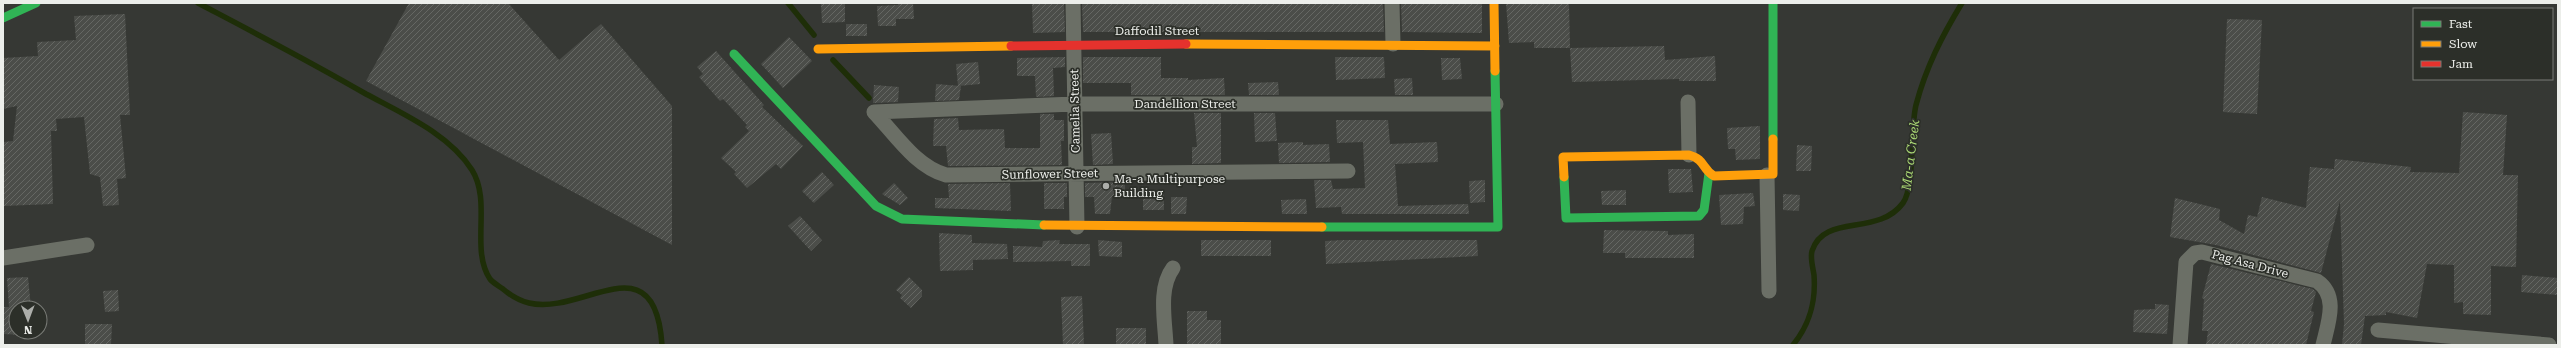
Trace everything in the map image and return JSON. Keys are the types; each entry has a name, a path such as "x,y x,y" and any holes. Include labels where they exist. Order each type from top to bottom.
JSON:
{"street":[{"path":"3,18 36,3"},
{"name":"Camelia Street","path":"1073,3 1077,227"},
{"path":"1392,3 1393,44"},
{"path":"734,54 876,206 886,213 913,221 1077,227 1498,227 1494,3"},
{"path":"1709,173 1704,210 1699,216 1566,218 1563,157 1689,155 1699,158 1709,173 1714,176 1773,174 1773,3"},
{"name":"Daffodil Street","path":"818,49 1074,44 1393,44 1495,46"},
{"path":"1688,102 1689,155"},
{"name":"Dandellion Street","path":"874,112 1075,104 1496,104"},
{"name":"Sunflower Street","path":"874,112 919,160 937,173 957,176 1076,173 1348,171"},
{"path":"1767,175 1769,291"},
{"path":"3,258 87,245"},
{"name":"Pag Asa Drive","path":"2180,345 2185,270 2189,257 2195,253 2211,253 2316,281 2325,287 2329,293 2330,311 2323,345"},
{"path":"1166,345 1165,286 1167,276 1173,268"},
{"path":"2378,330 2549,345"}],"building":[{"path":"409,3 508,3 559,60 601,24 672,106 672,245 366,81"},
{"path":"898,3 913,3 914,19 896,19 896,26 878,26 877,6 898,5"},
{"path":"1032,3 1064,3 1065,32 1033,33"},
{"path":"1082,3 1383,3 1384,32 1083,32"},
{"path":"1401,3 1482,3 1482,33 1402,32"},
{"path":"1506,3 1569,3 1570,48 1534,48 1534,42 1509,43"},
{"path":"821,4 845,4 845,22 822,23"},
{"path":"125,14 130,115 120,115 126,178 117,179 119,205 103,206 100,177 90,174 84,117 56,119 57,131 51,131 53,204 3,206 3,142 13,141 17,106 3,109 3,58 38,56 37,42 76,40 74,16"},
{"path":"2227,19 2262,20 2257,114 2223,112"},
{"path":"846,24 867,24 867,36 846,36"},
{"path":"789,37 812,61 783,88 761,64"},
{"path":"1664,46 1665,60 1715,56 1716,81 1679,81 1679,79 1572,82 1570,48"},
{"path":"716,51 764,105 762,107 803,146 781,169 776,164 747,188 734,174 736,172 721,158 749,131 745,127 747,125 723,99 720,101 699,77 703,74 697,67"},
{"path":"1065,57 1065,67 1053,68 1054,96 1036,97 1035,76 1017,76 1017,58"},
{"path":"1083,57 1161,57 1161,78 1188,78 1188,80 1224,78 1225,95 1131,95 1131,83 1083,83"},
{"path":"1335,57 1384,57 1385,78 1336,80"},
{"path":"1441,58 1460,58 1462,79 1442,80"},
{"path":"978,62 980,84 958,86 956,64"},
{"path":"1412,78 1413,95 1395,95 1394,79"},
{"path":"1278,82 1279,95 1249,95 1248,83"},
{"path":"936,84 961,86 959,100 935,101"},
{"path":"874,85 899,87 898,102 873,103"},
{"path":"2463,112 2507,115 2503,175 2518,175 2516,267 2491,266 2491,315 2463,314 2463,302 2454,303 2454,265 2427,264 2417,318 2386,312 2386,315 2365,316 2361,345 2342,345 2344,324 2340,201 2321,273 2216,245 2170,237 2175,198 2220,209 2219,220 2244,234 2248,215 2257,217 2262,197 2306,208 2310,167 2334,169 2335,159 2411,167 2410,172 2459,173"},
{"path":"1194,113 1221,113 1221,163 1192,164 1192,147 1197,147"},
{"path":"1254,113 1275,113 1277,141 1255,142"},
{"path":"1040,114 1054,114 1054,120 1064,120 1064,141 1061,141 1062,165 948,166 946,146 933,146 934,119 958,118 959,130 1004,129 1005,148 1040,148"},
{"path":"1336,120 1388,120 1390,144 1437,142 1438,162 1395,164 1398,206 1468,204 1469,214 1342,214 1341,207 1316,208 1314,180 1331,180 1333,189 1365,188 1363,142 1337,143"},
{"path":"1760,126 1760,159 1736,160 1735,149 1728,149 1727,128"},
{"path":"1111,133 1113,164 1093,165 1091,134"},
{"path":"1303,142 1303,145 1329,144 1330,162 1279,163 1278,143"},
{"path":"1797,145 1812,146 1811,171 1796,171"},
{"path":"1668,169 1691,169 1693,192 1669,193"},
{"path":"822,172 834,185 814,203 802,191"},
{"path":"1485,180 1485,202 1470,203 1469,181"},
{"name":"Ma-a Multipurpose Building","path":"1125,182 1125,196 1112,196 1110,214 1095,214 1094,197 1085,197 1085,183"},
{"path":"894,183 908,198 900,205 882,194"},
{"path":"1010,183 1011,211 935,208 935,198 949,198 948,184"},
{"path":"1044,183 1067,183 1067,197 1064,197 1064,209 1044,209"},
{"path":"1626,190 1626,205 1602,205 1601,191"},
{"path":"1143,192 1164,192 1164,210 1143,210"},
{"path":"1753,193 1755,206 1744,207 1743,224 1721,225 1719,195"},
{"path":"1783,194 1800,195 1799,211 1783,210"},
{"path":"1171,197 1187,197 1186,214 1171,214"},
{"path":"1306,199 1307,214 1282,214 1281,200"},
{"path":"800,216 822,240 811,251 788,226"},
{"path":"1604,230 1668,231 1668,235 1694,234 1694,258 1625,258 1625,253 1603,253"},
{"path":"939,233 972,235 972,243 1007,244 1008,259 973,260 973,270 940,271"},
{"path":"1060,240 1059,244 1090,244 1090,266 1071,266 1071,261 1013,262 1013,246 1042,247 1043,241"},
{"path":"1098,240 1122,242 1122,257 1099,256"},
{"path":"1201,240 1271,240 1271,256 1201,256"},
{"path":"1477,240 1478,256 1326,264 1325,241"},
{"path":"2211,264 2313,289 2316,292 2311,311 2314,312 2306,345 2206,345 2208,331 2202,331 2204,299 2202,298"},
{"path":"2522,275 2558,278 2558,295 2521,292"},
{"path":"28,277 30,300 9,300 7,278"},
{"path":"909,277 922,290 922,296 911,308 900,298 902,295 896,290"},
{"path":"118,290 119,311 105,312 103,291"},
{"path":"1082,296 1084,345 1063,345 1061,297"},
{"path":"2155,304 2169,305 2167,334 2133,332 2134,310 2155,309"},
{"path":"3,307 8,307 8,334 3,334"},
{"path":"1187,311 1207,311 1207,320 1221,320 1221,345 1187,345"},
{"path":"85,324 112,324 111,345 85,345"},
{"path":"1116,328 1146,328 1146,345 1116,345"}],"waterway":[{"path":"198,3 410,117 438,135 451,146 472,170 478,183 484,267 490,279 494,283 512,296 522,301 529,303 550,304 572,300 613,289 631,289 646,296 656,313 662,345"},
{"path":"788,3 814,35"},
{"name":"Ma-a Creek","path":"1793,345 1804,329 1811,312 1814,294 1814,275 1811,254 1818,239 1828,232 1839,228 1880,220 1892,213 1903,203 1907,195 1911,171 1914,115 1920,91 1935,52 1962,3"},
{"path":"833,60 869,98"}],"traffic: fast":[{"path":"3,18 36,3"},
{"path":"1773,3 1773,139"},
{"path":"734,54 876,206 902,219 1044,225"},
{"path":"1322,227 1498,227 1495,71"},
{"path":"1564,177 1566,218 1699,216 1704,210 1709,173"}],"traffic: slow":[{"path":"1494,3 1495,71"},
{"path":"1186,44 1495,46"},
{"path":"818,49 1011,46"},
{"path":"1564,177 1563,157 1689,155 1698,159 1714,176 1773,174 1773,139"},
{"path":"1044,225 1322,227"}],"traffic: jam":[{"path":"1011,46 1186,44"}],"place":[{"name":"Ma-a Multipurpose Building","path":"1106,186"}]}
